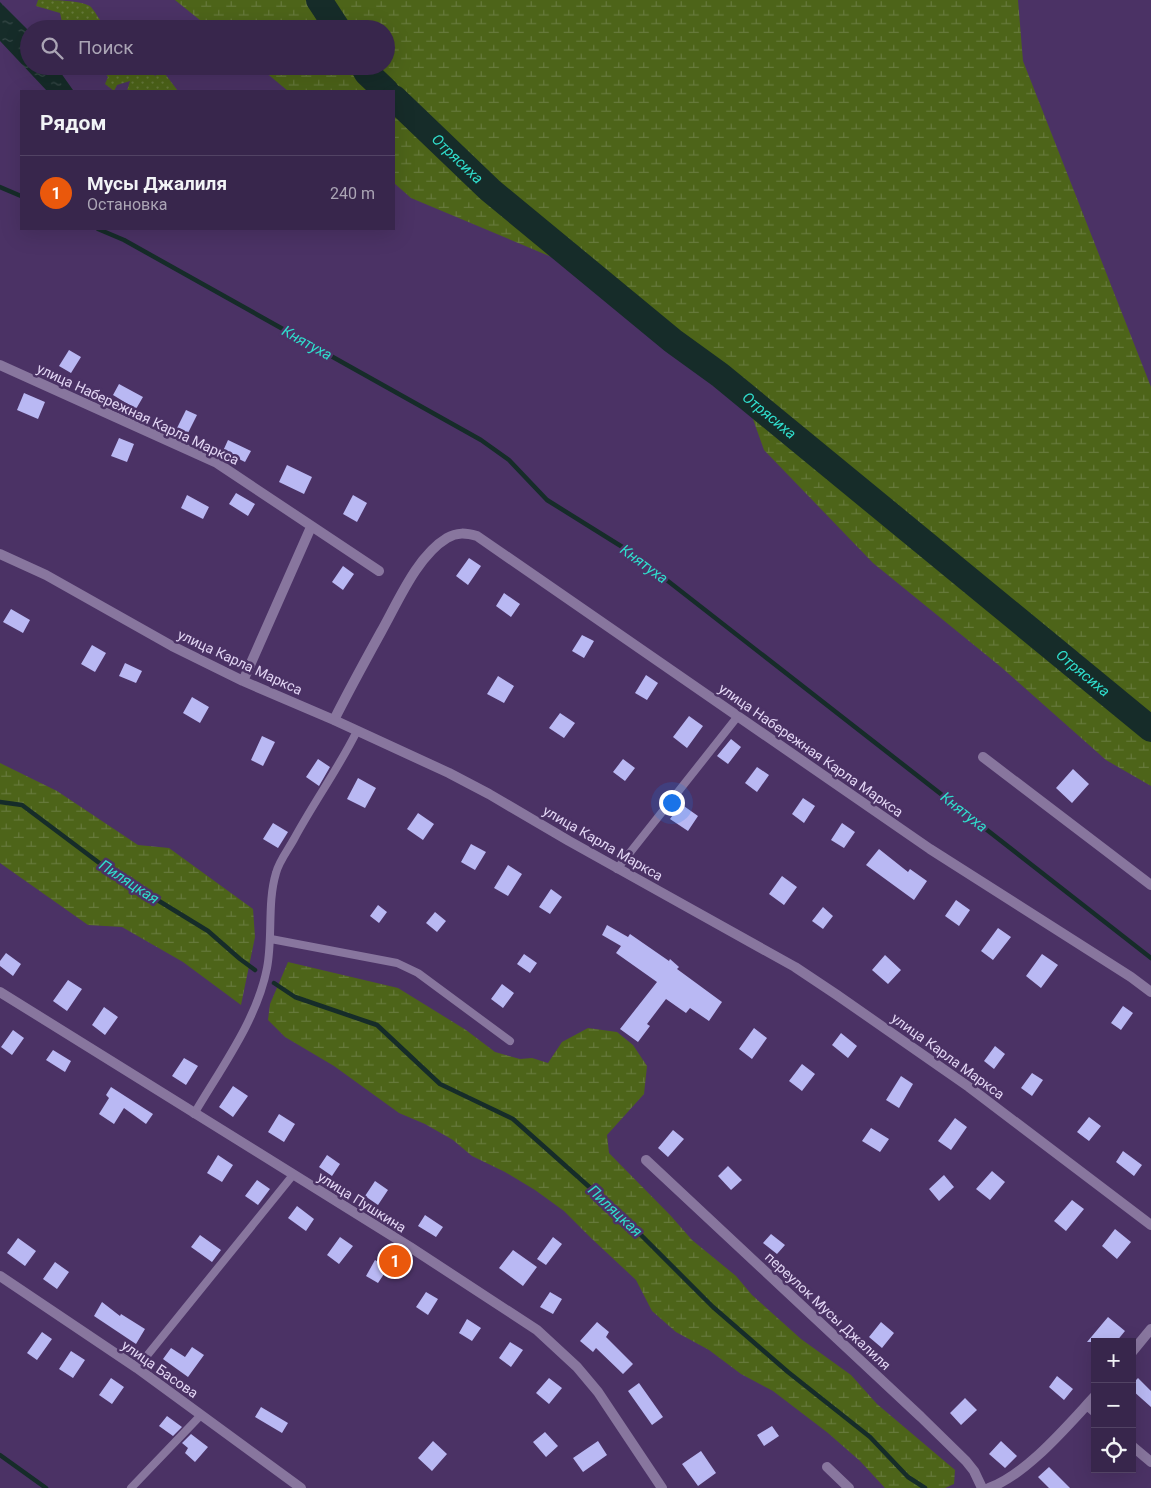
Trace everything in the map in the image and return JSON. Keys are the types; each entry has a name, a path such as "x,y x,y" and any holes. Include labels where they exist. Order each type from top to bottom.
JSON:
{"street":[{"name":"улица Набережная Карла Маркса","path":"0,364 217,463 379,571"},
{"path":"243,681 311,527"},
{"name":"улица Набережная Карла Маркса","path":"334,720 396,605 421,563 440,543 458,534 477,536 930,849 1131,977 1151,992"},
{"name":"улица Карла Маркса","path":"0,554 46,575 157,638 243,681 449,773 794,968 838,995 969,1087 1151,1225"},
{"path":"983,757 1151,885"},
{"name":"улица Пушкина","path":"0,992 505,1308 548,1340 578,1367 598,1392 662,1488"},
{"name":"переулок Мусы Джалиля","path":"646,1160 921,1417 966,1461 974,1471 982,1488"},
{"name":"улица Басова","path":"0,1276 136,1368 301,1488"},
{"path":"1136,1347 1151,1329"},
{"path":"990,1488 1014,1476 1028,1465 1091,1400"},
{"path":"1086,1405 1091,1409"},
{"path":"1136,1449 1151,1462"},
{"path":"826,1467 849,1488"}],"lane":[{"path":"617,869 738,716"},
{"path":"194,1114 238,1041 252,1013 267,968 271,939 272,890 276,872 302,825 341,763 357,731"},
{"path":"271,939 397,963 418,973 510,1041"},
{"path":"136,1368 293,1175"},
{"path":"131,1488 201,1415"}],"green space":[{"path":"38,0 81,3 91,7 101,20 62,20 60,13 36,6"},
{"path":"175,0 1018,0 1023,61 1151,387 1151,786 1106,760 1001,667 873,563 764,450 744,394 720,375 630,290 411,198 395,184 395,90 287,90 269,75 395,75 395,20 200,20"},
{"path":"107,75 166,75 177,90 127,90 130,81 117,85 113,90 105,84 108,77"},
{"path":"0,763 57,791 138,845 169,848 253,909 255,937 241,1005 183,962 122,927 88,925 0,863"},
{"path":"288,962 398,988 466,1030 495,1052 520,1059 532,1058 548,1063 562,1042 588,1028 617,1032 633,1045 647,1066 644,1094 607,1135 609,1153 692,1240 736,1276 752,1295 801,1339 851,1375 877,1404 955,1470 954,1484 945,1488 885,1488 860,1461 828,1433 773,1391 741,1374 709,1350 676,1332 652,1311 636,1280 564,1211 535,1190 505,1172 472,1156 453,1140 425,1124 399,1113 334,1066 285,1037 268,1020 270,1004"}],"water":[{"path":"0,2 20,22 20,62 0,41"},
{"path":"32,75 62,75 73,90 46,90"}],"building":[{"path":"69,350 81,357 71,373 59,366"},
{"path":"119,384 143,397 136,409 113,395"},
{"path":"24,393 45,402 38,419 17,410"},
{"path":"186,410 197,415 188,433 177,428"},
{"path":"119,438 134,444 127,462 111,456"},
{"path":"228,440 251,451 245,462 223,451"},
{"path":"287,465 312,477 304,494 279,482"},
{"path":"236,493 255,504 248,516 229,504"},
{"path":"187,495 209,507 203,519 181,508"},
{"path":"353,495 367,503 357,522 343,514"},
{"path":"469,558 481,566 468,585 456,576"},
{"path":"343,566 354,574 343,590 332,582"},
{"path":"504,593 520,604 511,617 496,606"},
{"path":"11,609 30,620 23,633 3,622"},
{"path":"582,635 594,641 584,658 572,651"},
{"path":"92,645 106,653 95,672 81,664"},
{"path":"125,663 142,671 136,683 119,676"},
{"path":"646,675 658,683 647,700 635,693"},
{"path":"498,676 514,686 504,703 487,694"},
{"path":"192,697 209,707 200,723 183,713"},
{"path":"560,713 575,723 564,738 549,728"},
{"path":"689,716 703,726 687,748 673,737"},
{"path":"262,736 275,742 263,766 251,760"},
{"path":"731,739 741,747 728,764 717,756"},
{"path":"318,759 330,767 319,786 306,777"},
{"path":"623,759 635,768 625,781 613,772"},
{"path":"757,767 769,775 757,792 745,783"},
{"path":"1073,769 1089,784 1072,803 1056,788"},
{"path":"358,778 376,788 365,808 347,799"},
{"path":"803,798 815,806 804,823 792,814"},
{"path":"681,804 698,816 688,831 670,819"},
{"path":"418,813 434,824 423,840 407,829"},
{"path":"273,823 288,832 278,848 263,839"},
{"path":"842,823 855,832 844,848 831,840"},
{"path":"471,844 486,852 475,870 461,862"},
{"path":"879,849 908,872 910,869 927,881 914,900 866,865"},
{"path":"508,865 522,874 508,896 494,888"},
{"path":"782,876 797,887 784,905 769,894"},
{"path":"551,889 562,897 550,914 539,907"},
{"path":"956,900 970,910 959,926 945,916"},
{"path":"378,905 387,912 379,923 370,916"},
{"path":"823,907 833,916 823,929 812,921"},
{"path":"435,912 446,921 437,932 426,923"},
{"path":"607,925 628,937 630,934 669,961 670,959 679,967 677,969 722,1002 709,1021 690,1008 686,1013 666,999 647,1024 650,1026 638,1042 620,1029 657,982 616,953 621,946 602,935"},
{"path":"998,928 1011,937 993,960 981,951"},
{"path":"6,953 21,964 13,976 0,966 0,961"},
{"path":"524,954 537,963 530,973 517,964"},
{"path":"1042,954 1058,965 1041,988 1026,976"},
{"path":"885,955 901,970 888,984 872,970"},
{"path":"68,980 82,989 67,1011 53,1001"},
{"path":"502,984 514,993 503,1008 491,999"},
{"path":"1123,1006 1133,1013 1121,1030 1111,1023"},
{"path":"104,1007 118,1017 105,1035 92,1025"},
{"path":"754,1028 767,1038 752,1059 739,1049"},
{"path":"13,1030 24,1038 12,1055 1,1047"},
{"path":"841,1033 857,1046 848,1058 832,1045"},
{"path":"995,1046 1005,1054 994,1069 984,1061"},
{"path":"53,1050 71,1061 65,1072 46,1060"},
{"path":"184,1058 198,1066 186,1085 172,1076"},
{"path":"802,1064 815,1074 802,1091 789,1081"},
{"path":"1032,1073 1043,1080 1032,1096 1021,1088"},
{"path":"901,1076 913,1084 899,1108 886,1100"},
{"path":"233,1086 248,1096 233,1117 219,1107"},
{"path":"111,1087 153,1114 146,1124 124,1108 114,1124 99,1114 109,1098 106,1095"},
{"path":"279,1114 295,1124 284,1142 268,1132"},
{"path":"1089,1117 1101,1126 1089,1141 1077,1132"},
{"path":"955,1118 967,1127 951,1150 938,1141"},
{"path":"871,1128 889,1139 880,1152 862,1141"},
{"path":"673,1130 684,1139 668,1157 658,1148"},
{"path":"1123,1151 1142,1165 1134,1176 1116,1162"},
{"path":"218,1155 233,1165 222,1182 207,1173"},
{"path":"327,1155 340,1164 332,1176 319,1167"},
{"path":"728,1166 742,1180 731,1190 718,1176"},
{"path":"992,1171 1005,1182 990,1200 976,1189"},
{"path":"944,1175 954,1187 939,1201 929,1189"},
{"path":"257,1180 270,1189 258,1205 245,1196"},
{"path":"375,1181 388,1190 378,1205 365,1196"},
{"path":"1072,1200 1084,1209 1066,1231 1054,1221"},
{"path":"297,1206 314,1219 306,1231 288,1218"},
{"path":"425,1215 443,1227 436,1237 418,1226"},
{"path":"1115,1229 1131,1242 1117,1259 1102,1246"},
{"path":"771,1234 785,1245 777,1254 763,1243"},
{"path":"200,1235 221,1250 212,1262 191,1247"},
{"path":"340,1237 353,1246 339,1264 327,1255"},
{"path":"553,1237 562,1244 546,1265 537,1259"},
{"path":"18,1238 36,1251 25,1266 7,1253"},
{"path":"513,1250 537,1267 523,1286 499,1268"},
{"path":"375,1260 388,1268 378,1283 366,1276"},
{"path":"55,1262 69,1272 57,1289 43,1279"},
{"path":"426,1292 438,1299 428,1315 416,1307"},
{"path":"550,1292 562,1299 553,1314 540,1307"},
{"path":"102,1302 120,1316 121,1314 145,1329 136,1344 94,1316"},
{"path":"1108,1317 1125,1331 1119,1338 1091,1338 1091,1342 1087,1342"},
{"path":"467,1319 481,1328 472,1341 459,1333"},
{"path":"597,1322 609,1332 606,1337 633,1364 623,1374 596,1348 593,1352 580,1341"},
{"path":"881,1322 894,1333 882,1348 869,1337"},
{"path":"42,1332 52,1339 37,1360 27,1353"},
{"path":"510,1342 523,1350 511,1367 499,1358"},
{"path":"192,1347 204,1355 188,1377 163,1359 171,1348 185,1357"},
{"path":"71,1351 85,1360 73,1378 59,1369"},
{"path":"1057,1376 1073,1389 1064,1400 1049,1387"},
{"path":"111,1378 124,1387 112,1404 99,1395"},
{"path":"549,1378 562,1388 549,1404 536,1393"},
{"path":"1138,1378 1151,1391 1151,1407 1136,1394 1136,1380"},
{"path":"639,1383 663,1417 652,1425 628,1391"},
{"path":"965,1398 977,1410 961,1425 950,1413"},
{"path":"261,1407 288,1423 282,1433 255,1417"},
{"path":"167,1416 182,1427 173,1436 159,1426"},
{"path":"772,1426 779,1436 764,1446 757,1435"},
{"path":"545,1432 558,1446 546,1457 533,1442"},
{"path":"191,1434 208,1447 195,1462 185,1453 188,1448 182,1443"},
{"path":"433,1441 447,1454 432,1471 418,1458"},
{"path":"598,1441 607,1455 583,1472 573,1458"},
{"path":"1001,1441 1017,1456 1005,1468 989,1454"},
{"path":"701,1451 716,1473 698,1486 682,1464"},
{"path":"1049,1467 1070,1488 1049,1488 1038,1477"}],"waterway":[{"name":"Отрясиха","path":"319,0 332,20"},
{"name":"Отрясиха","path":"369,75 385,90"},
{"name":"Отрясиха","path":"395,99 490,190 673,341 720,375 1151,729"},
{"name":"Княтуха","path":"0,187 20,196"},
{"name":"Княтуха","path":"100,230 124,240 481,440 509,460 547,500 632,553 1151,958"},
{"name":"Пиляцкая","path":"0,802 22,805 110,871 208,931 255,970"},
{"name":"Пиляцкая","path":"274,983 295,997 377,1025 440,1084 513,1119 623,1217 713,1307 788,1372 870,1437 908,1477 925,1488"},
{"path":"0,1455 46,1488"}],"place":[{"name":"Мусы Джалиля","path":"395,1261"}]}
